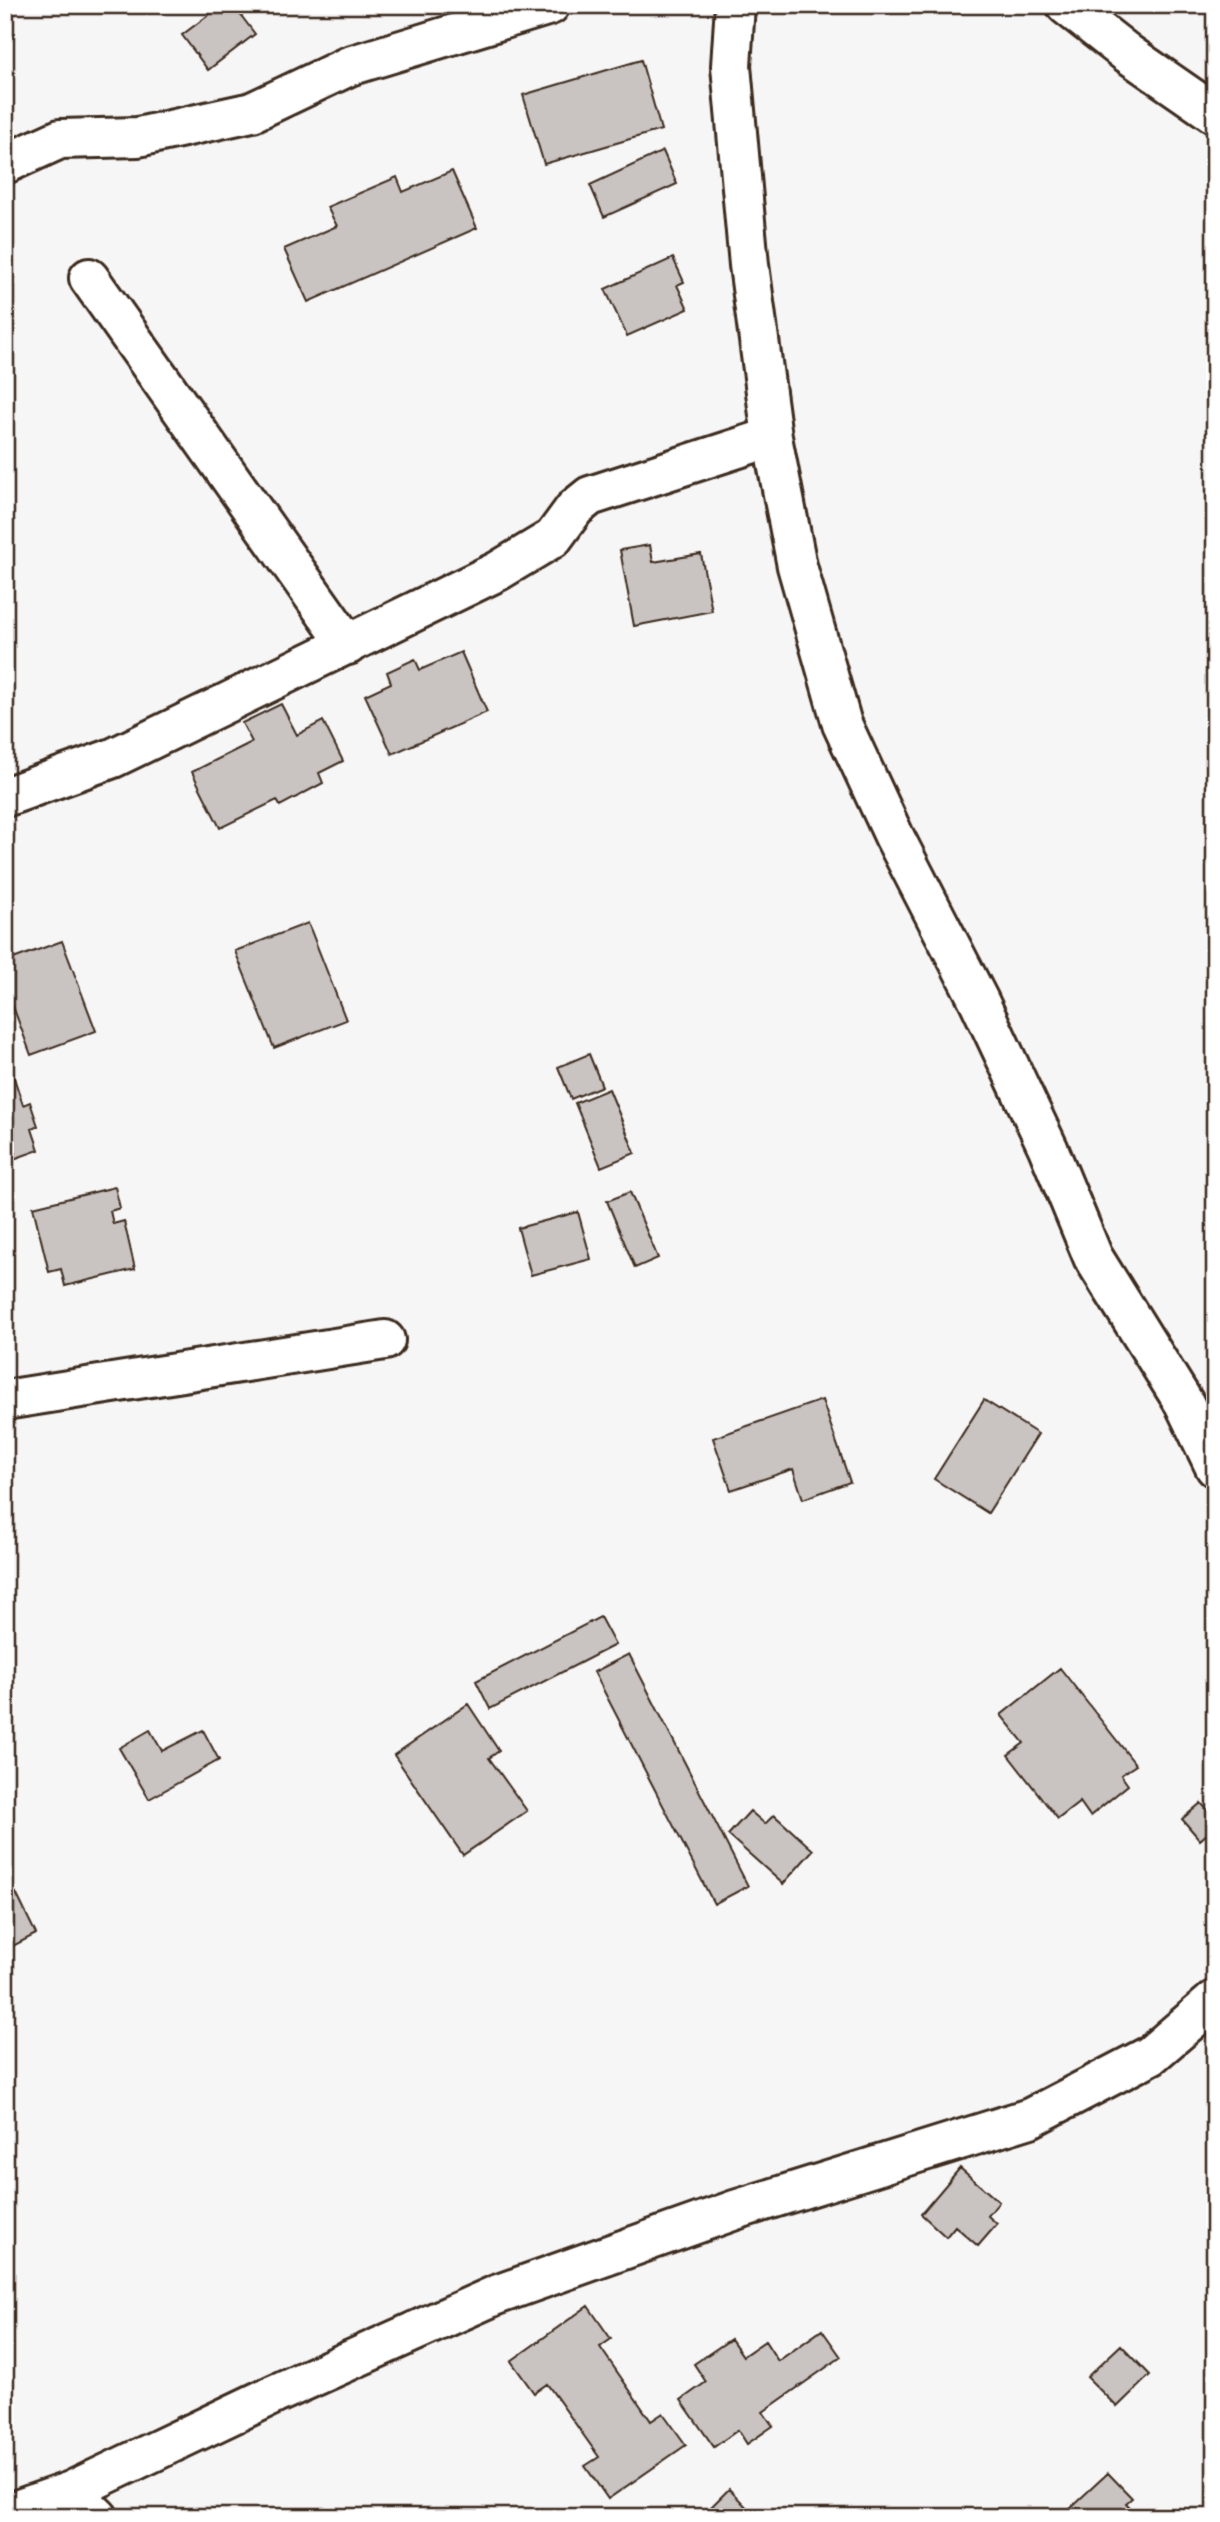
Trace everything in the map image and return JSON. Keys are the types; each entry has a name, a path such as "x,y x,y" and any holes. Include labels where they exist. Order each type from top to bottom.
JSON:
{"street":[{"path":"5,164 60,139 138,138 252,112 349,66 550,5"},
{"path":"735,5 731,66 749,265 772,437 797,566 842,724 894,836 979,1001 1048,1148 1093,1257 1184,1403 1215,1467"},
{"path":"1066,5 1127,53 1215,114"},
{"path":"89,278 348,645"},
{"path":"5,796 113,758 498,571 552,538 575,508 590,496 772,437"},
{"path":"5,1401 385,1340"},
{"path":"5,2514 71,2491 275,2394 496,2295 735,2210 1030,2118 1151,2055 1215,2000"},
{"path":"71,2491 98,2517"}],"building":[{"path":"222,5 233,5 255,34 208,70 182,35"},
{"path":"641,60 661,130 544,164 523,95"},
{"path":"663,151 677,184 604,217 590,185"},
{"path":"452,171 477,228 308,302 284,249 337,226 327,207 397,177 403,192"},
{"path":"673,258 684,282 677,285 688,309 627,336 605,289"},
{"path":"650,545 653,562 701,554 712,611 634,626 620,550"},
{"path":"461,652 487,712 392,754 365,695 391,683 387,672 415,659 420,670"},
{"path":"281,704 297,735 323,721 343,761 319,773 323,783 280,806 277,800 220,828 192,772 252,742 242,723"},
{"path":"308,923 346,1020 274,1048 235,951"},
{"path":"62,941 96,1031 31,1055 5,985 5,962"},
{"path":"589,1054 602,1086 571,1099 558,1067"},
{"path":"9,1063 23,1105 30,1102 38,1126 32,1129 39,1150 5,1162 5,1064"},
{"path":"609,1089 635,1153 601,1167 575,1103"},
{"path":"115,1187 120,1208 110,1211 113,1224 124,1221 135,1269 65,1286 61,1269 49,1272 33,1207"},
{"path":"630,1192 658,1258 635,1268 607,1201"},
{"path":"578,1212 591,1259 531,1275 518,1228"},
{"path":"822,1400 850,1482 803,1499 793,1469 731,1490 713,1438"},
{"path":"984,1400 1038,1434 988,1513 934,1479"},
{"path":"600,1617 615,1645 490,1709 476,1681"},
{"path":"629,1654 748,1886 714,1904 594,1672"},
{"path":"1060,1668 1136,1765 1121,1775 1128,1785 1090,1816 1080,1802 1058,1819 1008,1755 1024,1743 1001,1715"},
{"path":"468,1704 499,1751 489,1758 527,1811 463,1855 394,1755"},
{"path":"150,1730 162,1751 203,1730 219,1760 149,1799 119,1748"},
{"path":"1201,1803 1215,1818 1215,1827 1200,1840 1182,1819"},
{"path":"750,1811 765,1824 774,1815 813,1850 783,1884 728,1835"},
{"path":"16,1893 36,1934 11,1947 5,1935 5,1899"},
{"path":"960,2168 999,2202 988,2216 997,2224 978,2246 955,2226 946,2237 921,2214"},
{"path":"588,2306 611,2339 600,2347 651,2421 663,2413 686,2445 608,2499 585,2466 599,2457 547,2384 534,2393 511,2361"},
{"path":"822,2330 841,2357 763,2412 773,2426 747,2444 738,2430 714,2447 681,2400 706,2382 694,2364 731,2339 743,2356 765,2341 778,2361"},
{"path":"1121,2345 1150,2375 1117,2407 1087,2377"},
{"path":"1108,2473 1132,2498 1126,2503 1139,2517 1077,2517 1069,2509"},
{"path":"729,2489 756,2517 701,2517"}]}
